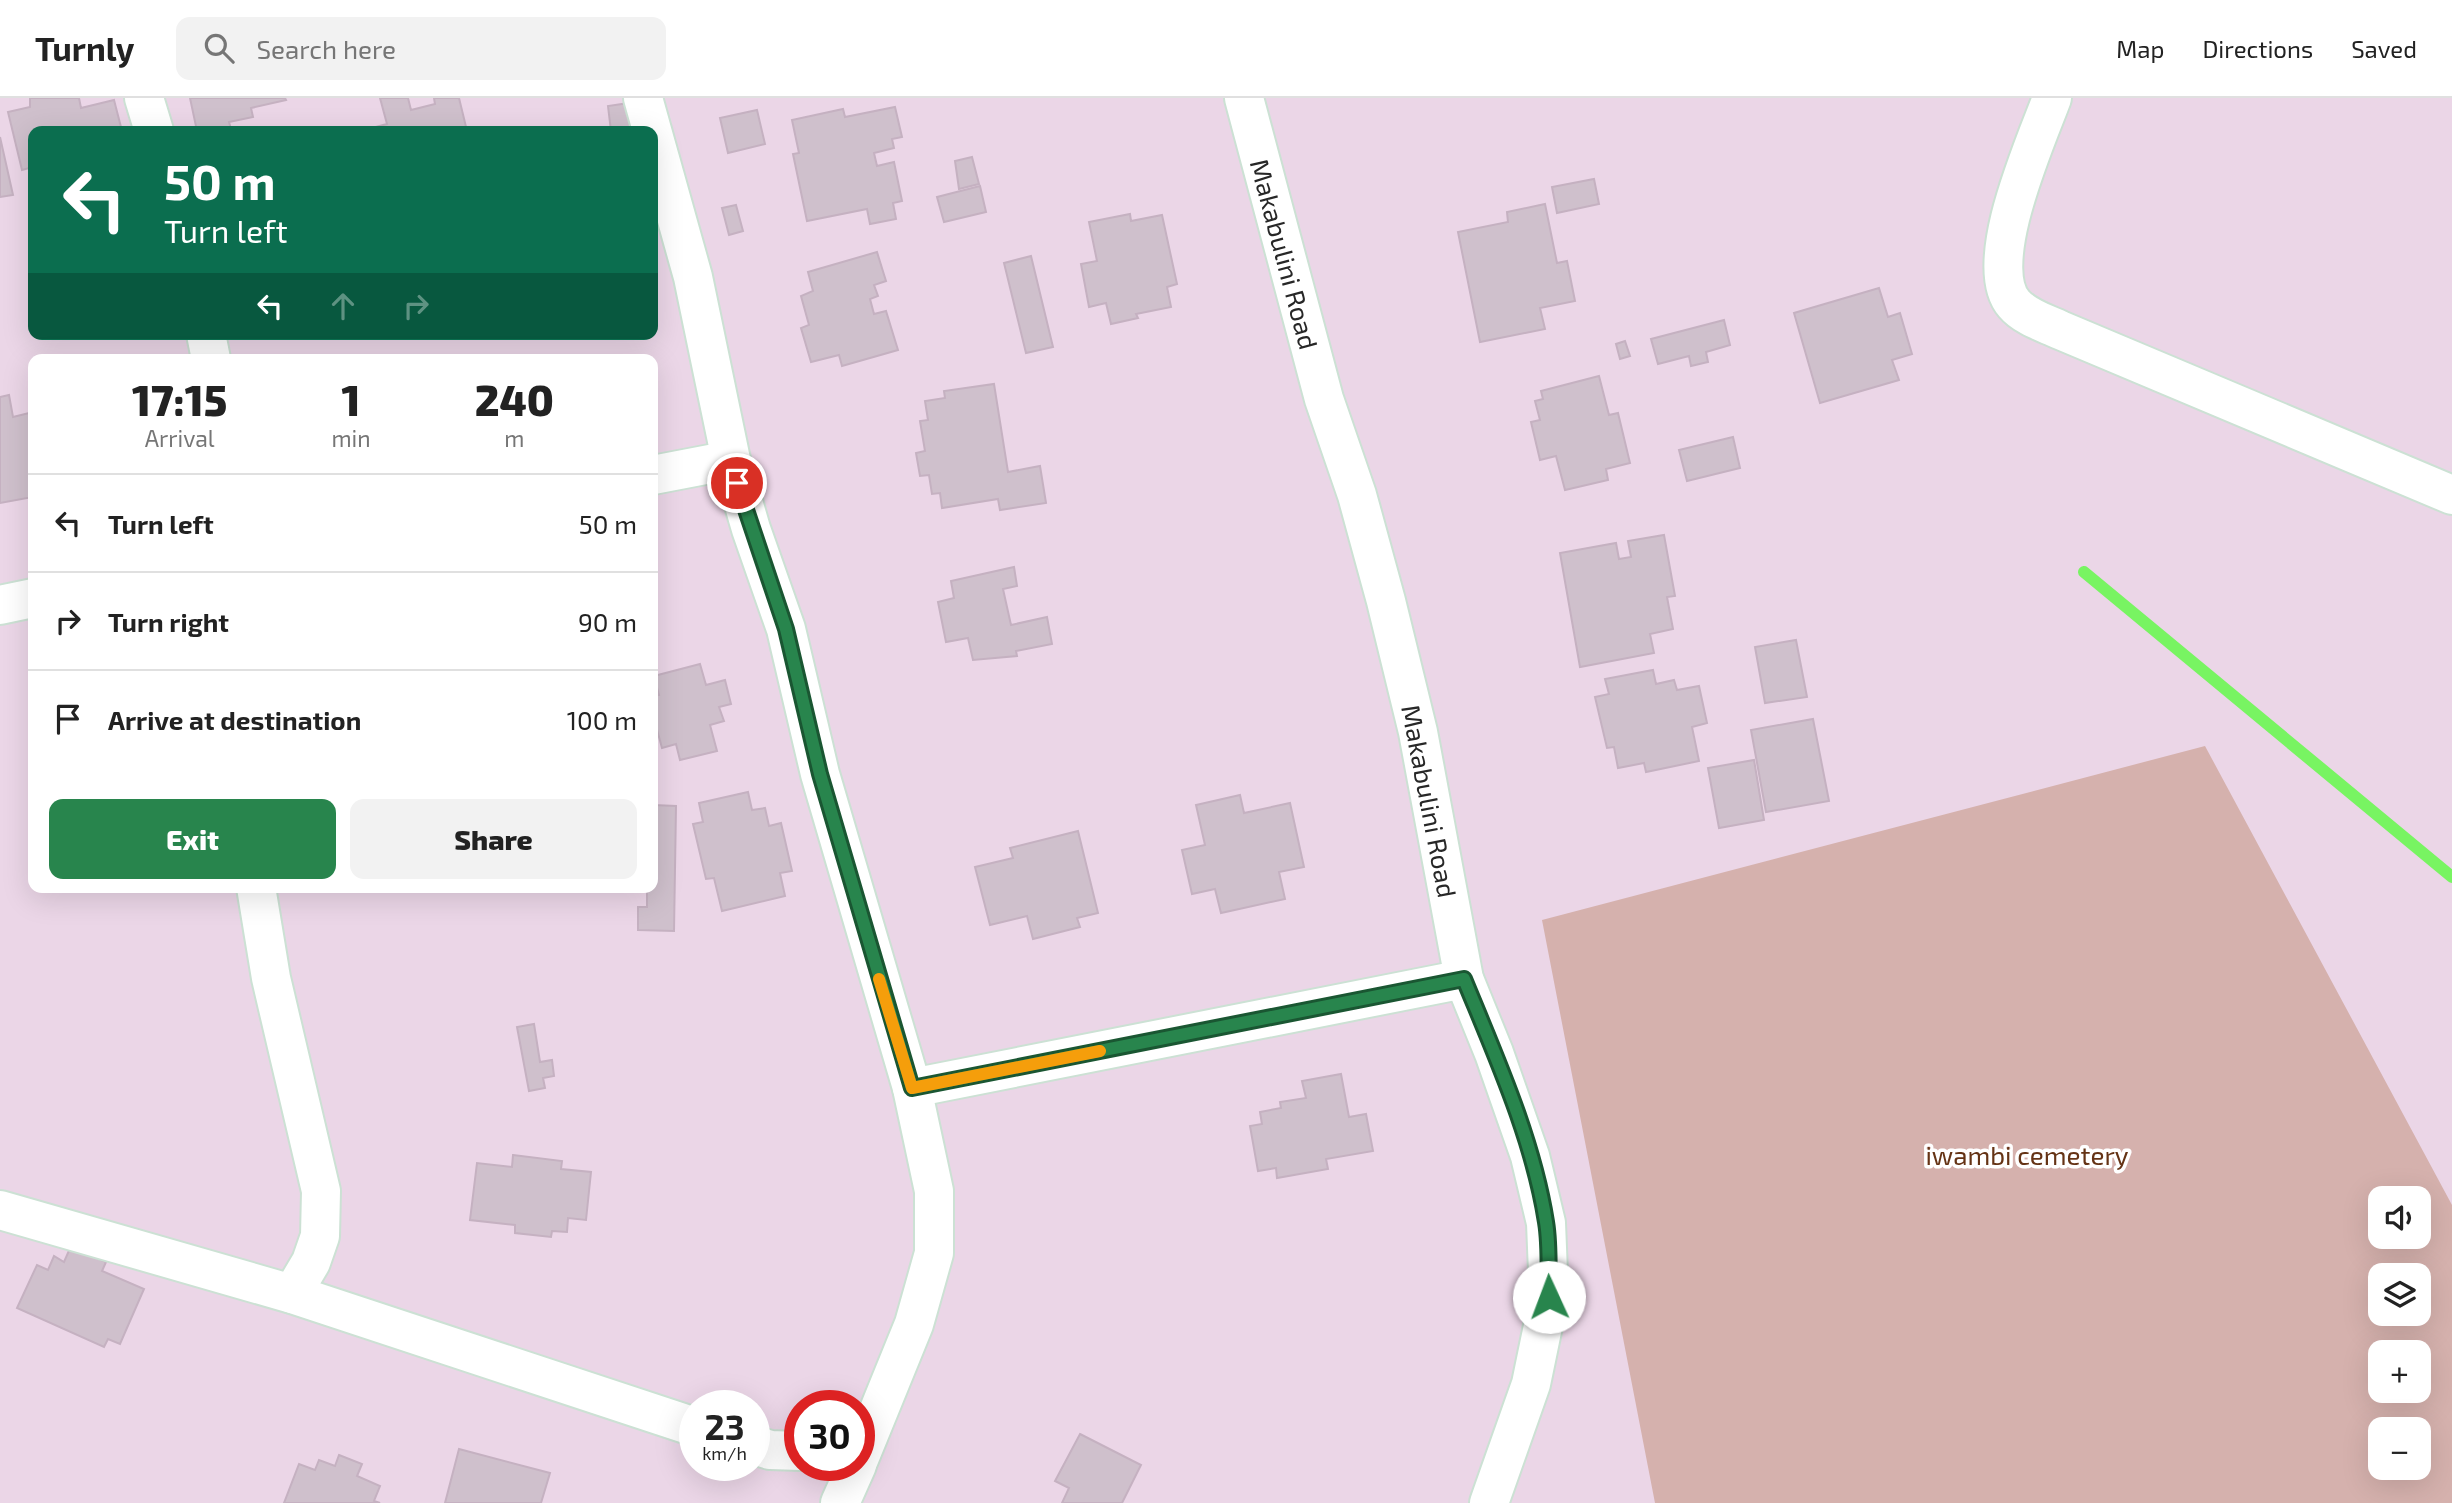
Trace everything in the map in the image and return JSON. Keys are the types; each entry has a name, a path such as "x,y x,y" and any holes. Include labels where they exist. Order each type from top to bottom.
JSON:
{"street":[{"path":"144,98 152,126"},
{"path":"643,98 651,126"},
{"name":"Makabulini Road","path":"1244,98 1321,387 1357,495 1399,653 1418,732 1464,979 1494,1053 1530,1156 1546,1223 1549,1297 1531,1384 1489,1503"},
{"path":"2052,98 2014,206 2003,253 2004,285 2013,303 2027,314 2060,330 2452,495"},
{"path":"658,152 693,277 731,460 751,529 786,629 820,774 912,1088 934,1191 934,1253 914,1324 875,1406"},
{"path":"658,474 731,460"},
{"path":"0,605 28,599"},
{"path":"257,893 271,978 321,1191 320,1236 312,1262 292,1294"},
{"path":"912,1088 1464,979"},
{"path":"0,1210 292,1294 679,1422"},
{"path":"840,1503 850,1481"}],"green space":[{"name":"iwambi cemetery","path":"2205,746 2452,1205 2452,1503 1655,1503 1542,920"}],"building":[{"path":"30,98 79,98 81,108 114,100 121,126 28,126 28,168 22,170 8,112 30,107"},
{"path":"190,98 286,100 251,108 253,117 229,122 230,126 196,126"},
{"path":"380,98 408,98 411,110 435,104 434,98 459,98 466,126 380,126 387,124"},
{"path":"629,103 632,126 610,126 608,106"},
{"path":"895,107 902,137 892,139 894,148 874,153 877,166 894,162 902,201 893,203 896,219 870,224 867,209 807,221 793,154 799,153 792,120 843,109 845,117"},
{"path":"757,110 765,144 728,153 720,118"},
{"path":"0,137 13,195 0,197"},
{"path":"972,157 979,184 959,189 955,161"},
{"path":"1594,179 1599,204 1557,213 1552,187"},
{"path":"980,186 986,212 944,222 937,197"},
{"path":"1545,204 1557,263 1567,261 1575,301 1540,308 1545,329 1480,342 1458,232 1508,222 1507,212"},
{"path":"736,205 743,231 729,235 722,208"},
{"path":"1130,214 1131,221 1162,215 1177,284 1167,287 1171,307 1136,314 1138,318 1111,324 1106,303 1089,307 1081,264 1097,261 1089,222"},
{"path":"877,252 886,281 874,285 878,296 870,299 874,314 886,311 898,350 842,366 839,355 811,362 801,328 809,325 801,296 813,291 808,272"},
{"path":"1031,256 1053,347 1026,353 1004,263"},
{"path":"1879,288 1888,317 1900,313 1912,354 1892,360 1899,380 1820,403 1794,313"},
{"path":"1724,320 1730,345 1706,352 1708,362 1691,366 1689,356 1658,364 1651,339"},
{"path":"1625,341 1630,356 1620,359 1616,344"},
{"path":"1599,376 1609,415 1618,413 1630,463 1606,469 1608,480 1565,490 1556,456 1540,460 1531,422 1540,420 1535,401 1543,399 1541,391"},
{"path":"994,384 1008,472 1040,466 1046,503 1000,510 998,499 942,508 940,493 932,494 929,475 920,476 916,453 925,451 920,421 928,420 925,401 945,398 944,391"},
{"path":"9,395 13,417 28,413 28,498 0,503 0,397"},
{"path":"1733,437 1740,468 1687,481 1679,450"},
{"path":"1664,535 1675,596 1667,597 1673,629 1650,634 1654,653 1580,667 1560,553 1616,543 1619,559 1631,557 1628,541"},
{"path":"1014,567 1017,586 1003,589 1011,625 1047,617 1052,644 1016,651 1017,656 973,660 968,638 946,642 938,602 954,598 951,581"},
{"path":"1796,640 1807,697 1765,703 1755,647"},
{"path":"700,664 706,685 725,680 731,704 719,707 724,721 710,725 717,751 680,760 676,744 662,748 658,733 658,675"},
{"path":"1653,670 1656,684 1674,680 1677,690 1699,686 1707,723 1692,727 1699,761 1646,772 1644,763 1618,768 1614,747 1607,748 1595,697 1609,694 1605,679"},
{"path":"1813,719 1829,801 1766,812 1751,730"},
{"path":"1754,760 1764,820 1719,828 1708,768"},
{"path":"748,792 752,810 765,808 769,826 781,823 792,871 780,873 785,896 722,911 714,878 706,879 693,824 703,822 699,803"},
{"path":"1240,795 1244,813 1290,803 1304,867 1279,872 1285,899 1221,913 1215,889 1192,894 1182,850 1205,845 1196,805"},
{"path":"658,805 676,806 674,931 638,930 638,907 647,907 647,893 658,893"},
{"path":"1078,831 1098,913 1077,918 1080,927 1033,939 1027,916 990,925 975,867 1013,858 1010,848"},
{"path":"534,1024 540,1062 552,1060 554,1076 543,1078 545,1088 529,1091 517,1027"},
{"path":"1341,1074 1349,1117 1366,1114 1373,1151 1326,1159 1328,1169 1277,1178 1276,1168 1258,1171 1250,1126 1262,1124 1260,1112 1281,1108 1280,1102 1306,1098 1302,1081"},
{"path":"513,1155 562,1161 561,1169 591,1172 586,1220 568,1218 567,1232 552,1231 551,1237 515,1233 515,1225 470,1220 477,1163 512,1167"},
{"path":"71,1246 106,1262 102,1271 144,1289 120,1344 108,1339 104,1347 17,1308 37,1265 48,1270 54,1256 64,1262"},
{"path":"1080,1434 1141,1465 1122,1503 1062,1503 1069,1488 1055,1481"},
{"path":"459,1449 550,1473 541,1503 445,1503"},
{"path":"339,1455 362,1464 357,1476 380,1486 374,1501 380,1503 284,1503 299,1464 315,1470 319,1460 335,1466"}],"waterway":[{"path":"2084,572 2452,877"}],"slow traffic":[{"path":"879,979 912,1088 1100,1051"}],"route":[{"path":"737,483 786,629 820,774 912,1088 1464,979 1494,1053 1530,1156 1546,1223 1549,1297"}]}
